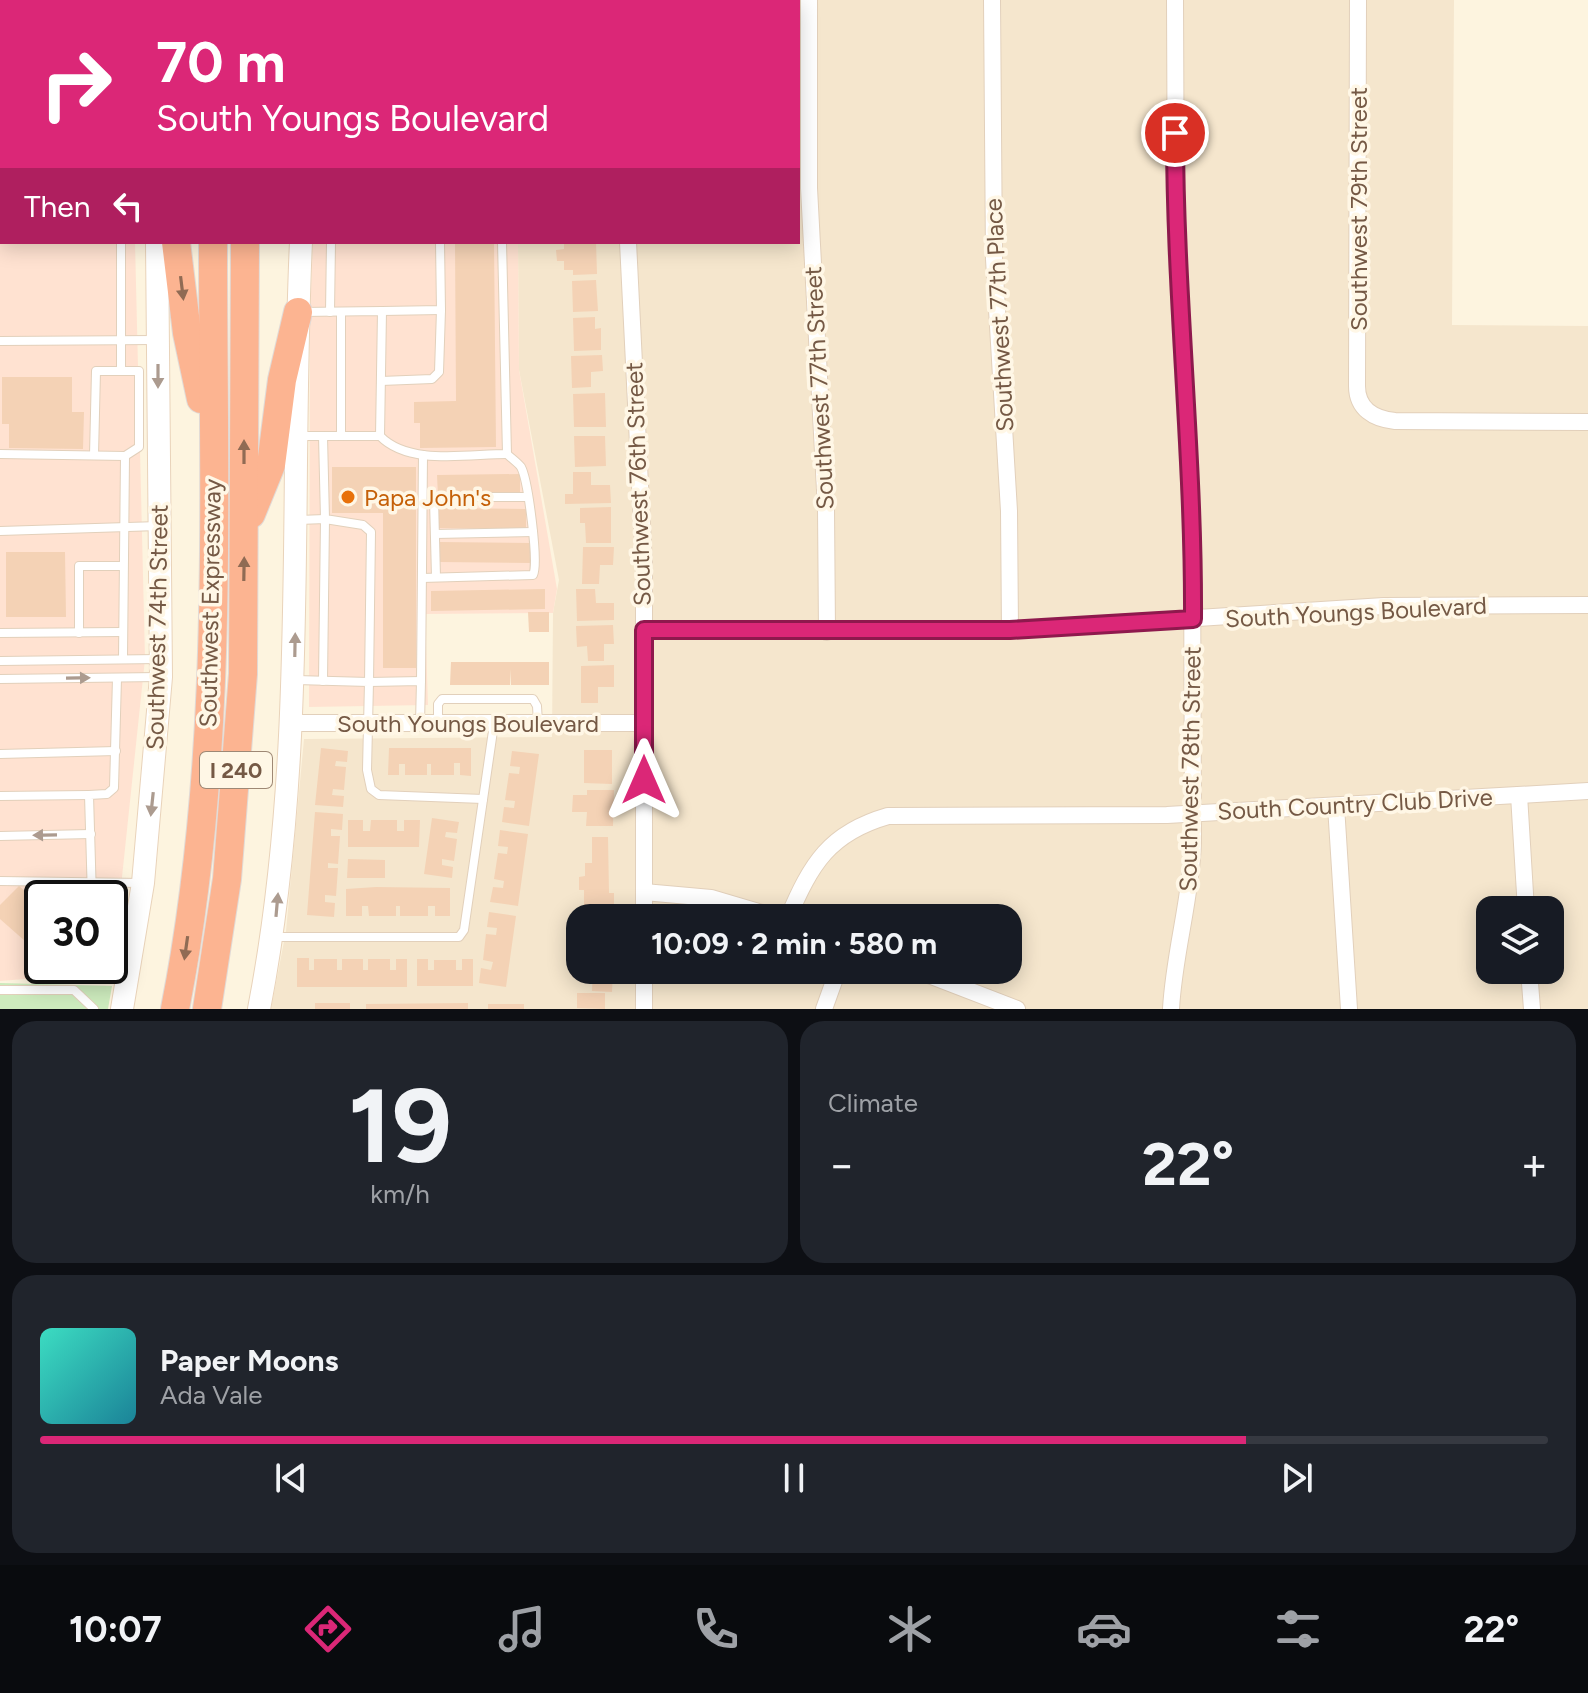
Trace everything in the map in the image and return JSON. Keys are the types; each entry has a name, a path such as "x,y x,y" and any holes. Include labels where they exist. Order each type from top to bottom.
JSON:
{"highway":[{"path":"176,244 187,333 213,455"},
{"name":"Southwest Expressway","path":"175,1009 195,879 212,675 213,244"},
{"name":"Southwest Expressway","path":"207,1009 227,879 243,674 245,244"},
{"path":"244,530 271,465 282,380 298,312"}],"main road":[{"name":"Southwest 74th Street","path":"122,1009 143,883 161,668 157,244"},
{"path":"259,1009 273,937 293,723 301,244"}],"street":[{"name":"Southwest 77th Street","path":"809,0 810,217 826,509 827,632"},
{"name":"Southwest 77th Place","path":"992,0 994,259 1009,511 1010,630"},
{"name":"Southwest 78th Street","path":"1171,1009 1176,957 1191,880 1193,814 1192,537 1176,242 1175,0"},
{"name":"Southwest 79th Street","path":"1358,0 1357,394 1369,413 1395,421 1588,422"},
{"name":"Southwest 76th Street","path":"628,244 642,491 644,904"},
{"name":"South Youngs Boulevard","path":"644,630 1010,630 1384,606 1588,605"},
{"name":"South Youngs Boulevard","path":"293,723 644,723"},
{"name":"South Country Club Drive","path":"794,904 803,882 825,851 848,833 888,816 1193,814 1588,791"},
{"path":"1519,795 1525,896"},
{"path":"1336,806 1349,1009"},
{"path":"644,892 711,898 731,904"},
{"path":"644,984 644,1009"},
{"path":"824,1009 833,984"},
{"path":"952,984 1017,1009"},
{"path":"1530,984 1532,1009"}],"lane":[{"path":"121,244 121,370"},
{"path":"330,312 331,244"},
{"path":"381,381 432,379 439,372 440,244"},
{"path":"502,244 507,454"},
{"path":"298,312 441,310"},
{"path":"380,436 382,311"},
{"path":"341,312 341,436"},
{"path":"0,341 158,340"},
{"path":"0,454 125,456 139,447 139,371 96,371 94,455"},
{"path":"297,436 380,436 391,447 423,455 507,454 522,468 537,568 533,575 422,578"},
{"path":"323,436 323,681"},
{"path":"420,723 423,455"},
{"path":"123,659 125,456"},
{"path":"436,577 434,500 440,497 527,497"},
{"path":"296,520 325,519 363,525 371,532 367,770 371,789 379,795 483,799"},
{"path":"0,531 160,526"},
{"path":"435,534 533,532"},
{"path":"79,633 79,566 123,566"},
{"path":"0,633 122,632"},
{"path":"0,661 123,659 161,668"},
{"path":"0,679 117,678 161,668"},
{"path":"0,796 107,794 114,788 117,678"},
{"path":"295,680 421,681"},
{"path":"438,723 438,704 442,699 533,699 537,706 538,723"},
{"path":"273,937 459,937 464,930 494,723"},
{"path":"0,754 116,751"},
{"path":"89,795 92,880"},
{"path":"0,836 91,834"},
{"path":"0,881 24,882"},
{"path":"128,883 143,883"},
{"path":"0,990 74,990 94,1009"}],"shaded area":[{"path":"800,0 1454,0 1452,325 1588,326 1588,1009 271,1009 286,931 304,739 552,737 553,613 559,580 519,370 518,244 800,244"},
{"path":"0,244 135,244 145,659 122,880 24,880 24,979 0,981"},
{"path":"313,244 518,244 519,370 557,589 553,613 425,614 428,705 309,707"}],"green space":[{"path":"0,983 112,986 108,1009 0,1009"}],"building":[{"path":"455,244 494,244 496,447 420,448 420,423 414,423 414,402 456,401"},
{"path":"564,244 596,244 597,274 573,275 573,270 564,270 564,261 557,261 556,250 564,249"},
{"path":"596,280 598,311 573,312 572,281"},
{"path":"595,317 595,329 601,328 601,350 574,351 573,318"},
{"path":"602,355 603,371 591,372 591,387 572,388 571,356"},
{"path":"2,377 72,377 72,412 84,412 83,449 9,448 9,424 2,424"},
{"path":"605,393 606,427 574,427 573,394"},
{"path":"574,436 605,436 606,466 575,467"},
{"path":"332,467 416,467 416,668 383,668 383,513 332,513"},
{"path":"573,472 591,472 591,485 610,485 611,503 565,504 565,494 573,494"},
{"path":"520,474 520,494 438,496 437,475"},
{"path":"611,507 611,543 586,543 585,523 580,523 580,508"},
{"path":"438,508 526,509 526,529 438,528"},
{"path":"438,542 532,543 532,563 438,562"},
{"path":"583,547 614,547 613,565 600,565 599,584 582,584"},
{"path":"6,552 65,552 66,617 6,617"},
{"path":"545,589 545,609 431,611 431,591"},
{"path":"576,589 595,589 596,603 614,603 614,620 577,621"},
{"path":"528,612 549,612 549,632 529,632"},
{"path":"613,625 614,644 604,644 604,661 588,661 587,646 577,647 576,626"},
{"path":"451,662 549,662 549,685 511,685 510,669 510,685 450,685"},
{"path":"614,665 614,687 598,687 598,703 581,703 581,666"},
{"path":"321,748 348,751 347,762 336,761 335,766 346,767 344,790 333,789 332,795 344,796 343,807 315,805"},
{"path":"389,748 471,748 471,776 460,775 460,763 454,763 454,775 431,775 431,764 427,764 427,775 405,775 405,764 399,764 399,775 388,775"},
{"path":"584,750 612,750 612,784 584,783"},
{"path":"512,751 539,754 529,826 502,822 504,807 514,808 515,801 505,800 509,773 519,774 520,767 510,766"},
{"path":"587,790 614,790 613,826 586,826 587,812 572,812 573,795 587,795"},
{"path":"315,812 343,814 342,830 331,829 331,836 340,836 338,864 328,863 328,868 338,868 336,896 325,895 325,902 335,903 334,917 307,915"},
{"path":"432,818 459,822 457,833 446,832 445,837 457,839 454,861 442,859 442,865 453,867 452,878 424,874"},
{"path":"348,820 363,820 363,831 370,831 371,820 397,820 397,831 404,831 404,820 420,820 419,847 348,847"},
{"path":"500,830 528,834 518,906 490,902 493,887 503,888 504,881 494,879 498,853 507,854 508,847 498,846"},
{"path":"592,837 608,837 609,893 614,893 614,904 584,904 584,890 579,890 579,877 585,876 585,863 592,863"},
{"path":"348,859 385,860 385,878 347,878"},
{"path":"19,886 24,890 24,940 0,919 0,905"},
{"path":"450,888 450,916 435,916 435,906 428,906 428,916 400,916 400,906 396,906 396,916 369,916 368,906 362,906 362,916 346,916 346,889"},
{"path":"489,912 516,916 506,987 479,983 481,968 491,970 493,962 483,960 486,934 496,935 497,928 487,927"},
{"path":"297,958 309,958 309,970 314,970 314,959 337,959 337,970 342,970 342,959 363,959 363,970 368,970 368,959 390,959 390,970 396,970 396,959 407,959 407,987 297,987"},
{"path":"417,959 428,959 428,970 434,970 434,960 456,960 456,970 462,970 462,959 473,959 473,986 417,986"},
{"path":"592,984 612,984 612,992 592,991"},
{"path":"577,993 605,993 605,1009 577,1008"},
{"path":"315,1003 350,1003 350,1009 315,1009"},
{"path":"468,1003 468,1009 366,1009 366,1004"},
{"path":"488,1004 524,1004 524,1009 488,1009"}],"place":[{"name":"Papa John's","path":"348,497"}],"route":[{"path":"644,780 644,630 1010,630 1193,619 1192,537 1176,242 1175,133"}]}
